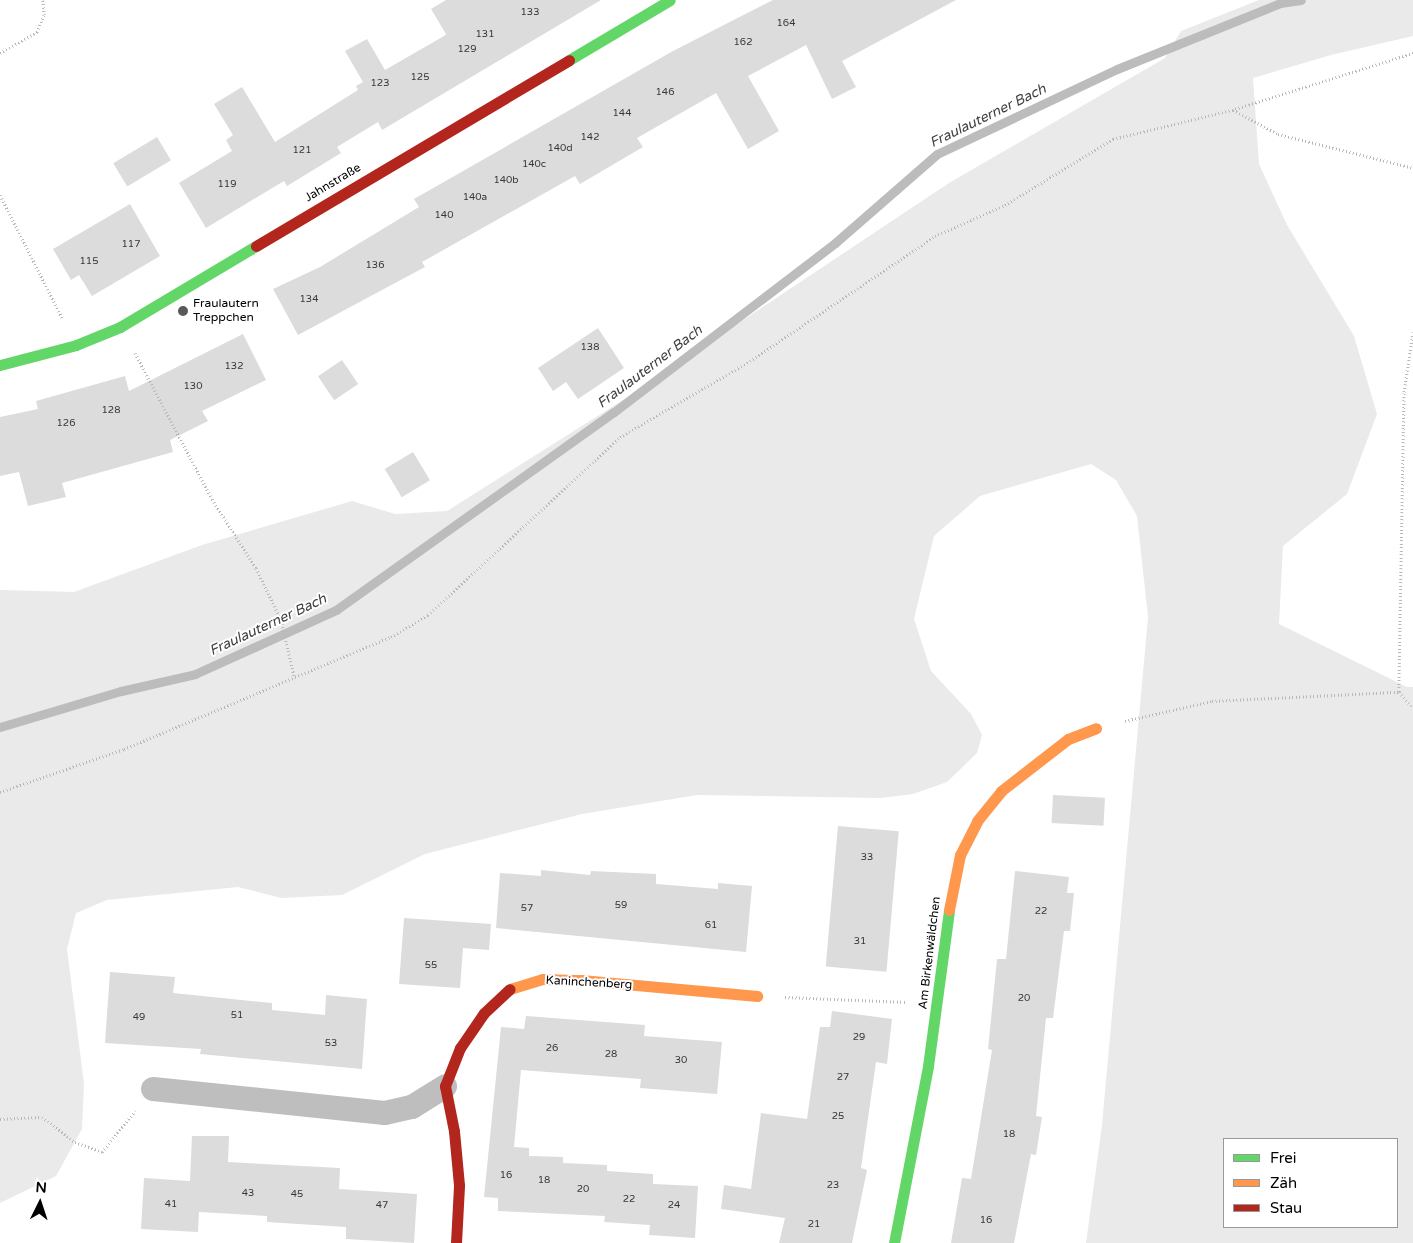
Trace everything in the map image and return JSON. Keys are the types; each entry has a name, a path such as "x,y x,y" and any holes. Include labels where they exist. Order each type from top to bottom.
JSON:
{"street":[{"name":"Jahnstraße","path":"0,365 76,345 120,326 670,0"},
{"name":"Am Birkenwäldchen","path":"894,1243 938,1003 951,897 960,855 977,821 1001,791 1036,761 1068,739 1096,728"},
{"name":"Kaninchenberg","path":"445,1086 460,1048 484,1013 508,990 543,979 757,996"},
{"path":"153,1089 385,1113 412,1107 445,1086 454,1131 459,1185 456,1243"}],"path":[{"path":"0,53 37,32 44,15 43,0"},
{"path":"0,792 124,750 294,676 391,637 428,615 620,437 747,363 935,236 1005,205 1113,139 1232,110 1413,53"},
{"path":"1232,110 1278,134 1413,168"},
{"path":"0,196 76,345"},
{"path":"120,326 212,499 256,568 281,620 289,645 294,676"},
{"path":"1413,332 1404,393 1399,692 1413,708"},
{"path":"1096,728 1212,701 1399,692"},
{"path":"757,996 938,1003"},
{"path":"0,1119 42,1117 75,1142 102,1152 153,1089"}],"shaded area":[{"path":"1259,0 1413,0 1413,36 1331,55 1253,78 1259,164 1287,225 1354,336 1377,414 1347,494 1283,546 1279,624 1407,687 1413,687 1413,1243 1086,1243 1102,1125 1148,617 1137,516 1116,480 1091,464 980,496 934,536 914,619 931,671 971,714 982,735 977,753 947,782 913,794 880,798 697,795 582,814 425,854 342,895 281,898 238,887 107,900 76,913 67,949 84,1084 82,1129 56,1176 0,1203 0,590 74,592 202,545 352,501 395,514 447,511 623,400 949,183 1165,58 1181,31"}],"building":[{"path":"446,0 601,0 382,130 378,122 337,147 341,153 287,186 284,181 206,228 179,183 232,151 226,140 233,135 214,104 242,87 275,142 358,90 356,86 363,82 345,51 367,39 385,70 444,36 446,34 431,9"},
{"path":"773,0 956,0 842,61 856,87 832,99 806,45 748,76 779,131 748,149 716,93 637,138 643,147 580,184 575,176 422,262 425,267 298,335 273,289 320,267 419,207 414,199 673,51"},
{"path":"157,137 171,160 127,186 113,163"},
{"path":"130,204 160,256 92,296 79,275 71,280 53,249"},
{"path":"598,328 624,368 578,399 566,382 553,391 538,368"},
{"path":"243,334 266,380 202,411 208,421 170,440 173,452 62,483 66,497 28,506 19,472 0,476 0,417 38,409 36,401 125,376 129,391"},
{"path":"342,360 358,384 334,400 318,376"},
{"path":"413,452 430,480 402,497 385,469"},
{"path":"1053,795 1105,798 1103,826 1052,823"},
{"path":"838,826 899,831 886,972 826,966"},
{"path":"541,870 590,875 591,871 656,874 656,884 718,889 718,883 752,886 746,952 496,928 500,873 541,876"},
{"path":"1015,871 1069,877 1067,893 1074,893 1070,931 1064,931 1053,1018 1046,1018 1036,1116 1042,1117 1036,1155 1031,1154 1014,1243 951,1243 962,1178 971,1179 992,1050 988,1049 997,959 1006,959"},
{"path":"404,918 491,924 489,950 463,948 460,988 399,984"},
{"path":"110,972 175,977 173,993 272,1003 272,1010 325,1015 326,995 367,999 362,1069 200,1054 201,1049 105,1043"},
{"path":"832,1011 892,1019 887,1064 876,1062 861,1168 867,1170 852,1243 779,1243 785,1218 721,1209 724,1185 751,1189 761,1113 807,1119 820,1027 830,1027"},
{"path":"526,1016 645,1025 644,1036 722,1042 717,1094 640,1088 641,1079 521,1070 514,1147 529,1148 529,1156 563,1157 563,1163 607,1165 607,1171 653,1174 653,1184 698,1186 695,1238 649,1235 650,1225 604,1222 605,1216 498,1211 498,1198 484,1197 501,1027 524,1029"},
{"path":"192,1136 229,1136 228,1162 340,1168 339,1189 417,1194 414,1243 346,1239 346,1227 267,1222 267,1216 199,1212 198,1232 141,1229 144,1178 190,1181"}],"waterway":[{"name":"Fraulauterner Bach","path":"0,727 121,691 195,674 336,610 614,412 835,243 937,154 1117,69 1280,3 1301,0"}],"traffic: fast":[{"path":"569,60 670,0"},
{"path":"0,365 76,345 120,327 256,246"},
{"path":"894,1243 928,1066 949,910"}],"traffic: slow":[{"path":"949,910 960,855 977,821 1001,791 1068,739 1096,728"},
{"path":"510,989 543,979 581,980 757,996"}],"traffic: jam":[{"path":"256,246 569,60"},
{"path":"456,1243 459,1185 454,1131 445,1086 460,1048 484,1013 510,989"}],"place":[{"name":"Fraulautern Treppchen","path":"183,311"}]}
